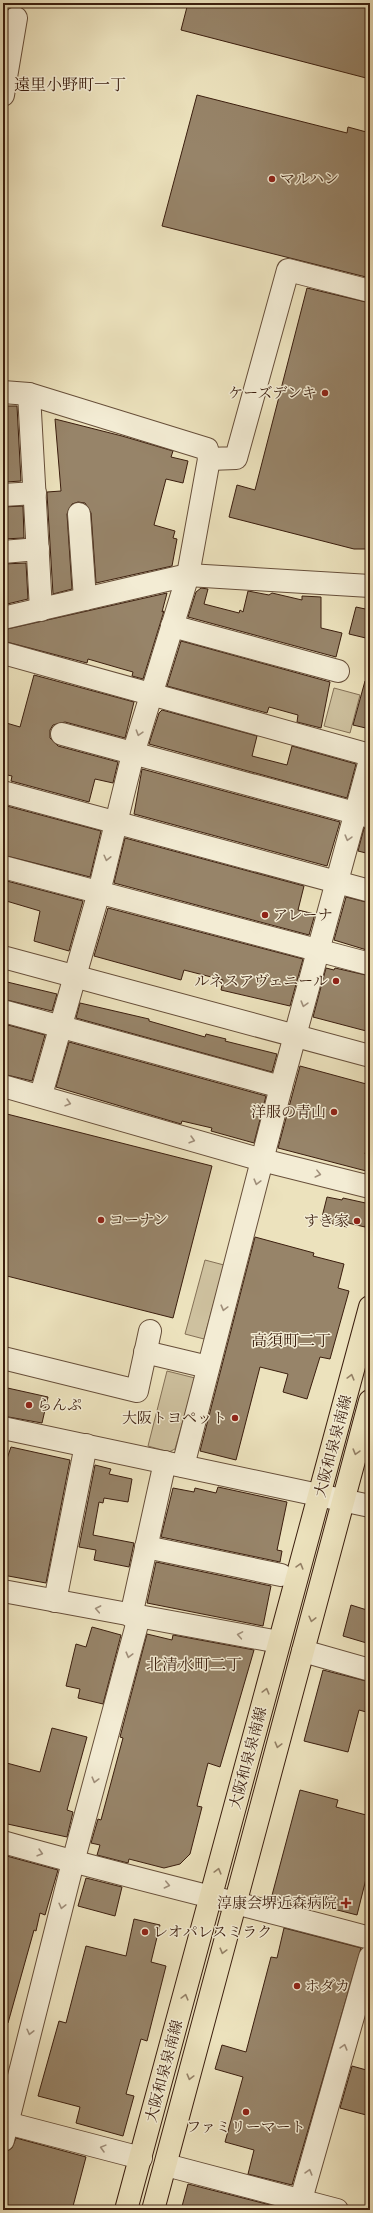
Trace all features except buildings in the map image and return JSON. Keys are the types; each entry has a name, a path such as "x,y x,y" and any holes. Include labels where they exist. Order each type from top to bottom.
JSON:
{"main road":[{"name":"大阪和泉泉南線","path":"126,2210 370,1307"},
{"name":"大阪和泉泉南線","path":"153,2210 342,1500 370,1401"}],"street":[{"path":"3,94 13,16"},
{"path":"209,459 236,458 288,270 370,291"},
{"path":"3,392 29,394 207,449 209,459 188,575 133,754 99,892 73,977 41,1096"},
{"path":"29,394 41,610"},
{"path":"3,495 35,493"},
{"path":"79,514 85,600"},
{"path":"3,552 38,549"},
{"path":"3,618 188,575 370,586"},
{"path":"172,626 338,671"},
{"path":"3,653 370,755"},
{"path":"62,734 363,815"},
{"path":"141,2158 5,2128 135,1617 146,1547 208,1367 336,882 363,815 370,760"},
{"path":"3,792 370,891"},
{"path":"3,867 370,964"},
{"path":"3,957 370,1056"},
{"path":"3,1012 281,1087"},
{"path":"3,1086 262,1160 370,1187"},
{"path":"3,1358 137,1391 150,1331"},
{"path":"145,1352 208,1367"},
{"path":"3,1428 370,1506"},
{"path":"55,1601 86,1445"},
{"path":"146,1547 281,1575"},
{"path":"3,1591 135,1617 279,1642"},
{"path":"303,1651 370,1670"},
{"path":"3,1842 73,1862 236,1902 370,1938"},
{"path":"299,2205 370,1957"},
{"path":"166,2165 299,2205 337,2210"}],"shaded area":[{"path":"334,688 360,695 350,733 324,726"},
{"path":"205,1260 224,1265 204,1339 185,1334"},
{"path":"167,1371 195,1378 175,1449 169,1452 148,1446"}],"place":[{"name":"マルハン","path":"272,179"},
{"name":"ケーズデンキ","path":"325,393"},
{"name":"アレーナ","path":"265,915"},
{"name":"ルネスアヴェニール","path":"336,981"},
{"name":"洋服の青山","path":"334,1112"},
{"name":"コーナン","path":"101,1220"},
{"name":"すき家","path":"357,1221"},
{"name":"らんぷ","path":"29,1405"},
{"name":"大阪トヨペット","path":"235,1418"},
{"name":"淳康会堺近森病院","path":"346,1903"},
{"name":"レオパレスミラク","path":"145,1932"},
{"name":"ホダカ","path":"297,1986"},
{"name":"ファミリーマート","path":"246,2112"}],"district":[{"name":"遠里小野町一丁","path":"70,84"},
{"name":"高須町二丁","path":"291,1340"},
{"name":"北清水町二丁","path":"194,1664"}]}
